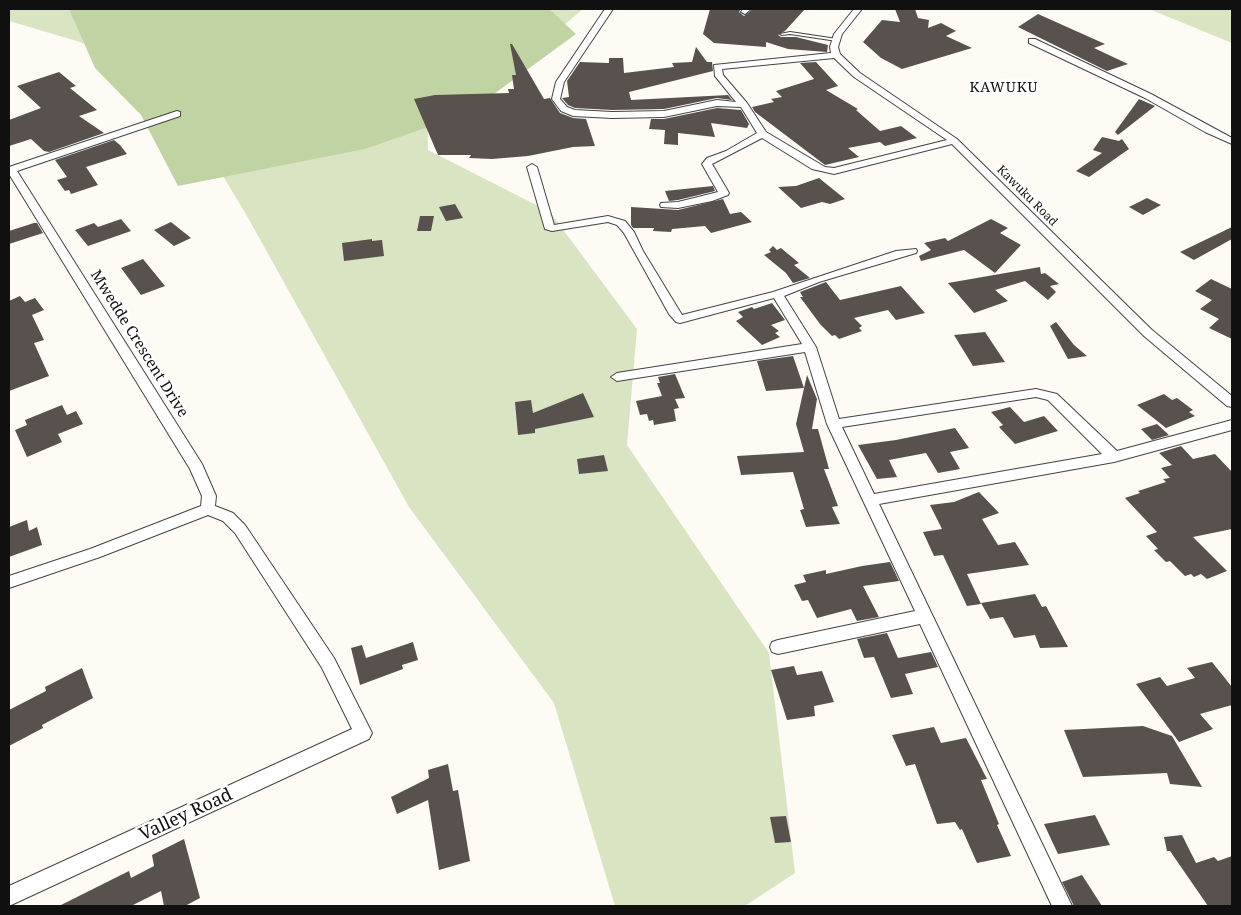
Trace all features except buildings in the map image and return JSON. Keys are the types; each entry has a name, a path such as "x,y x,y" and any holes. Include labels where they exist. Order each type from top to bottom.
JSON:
{"street":[{"path":"609,9 560,82 556,98 564,110 573,113 612,115 664,114 716,103 744,105"},
{"path":"858,9 846,22 837,40 834,47 836,56 717,66 719,76 744,105 762,134 815,167 828,171 954,141"},
{"path":"1032,42 1148,96 1208,130 1232,141"},
{"name":"Kawuku Road","path":"836,56 858,75 954,141 1148,333 1232,403"},
{"name":"Mwedde Crescent Drive","path":"177,114 10,169 197,468 209,496 208,509"},
{"path":"665,205 678,205 708,199 724,192 708,164 710,160 729,153 762,134"},
{"path":"532,167 548,226 552,228 608,219 621,224 629,232 638,251 679,318 688,318 777,294 824,277 912,251"},
{"path":"777,294 810,347 834,424 1062,906"},
{"path":"617,377 810,347"},
{"path":"834,424 1036,393 1052,397 1114,457"},
{"path":"870,500 1114,457 1232,425"},
{"path":"9,582 208,509"},
{"name":"Valley Road","path":"9,896 363,733 328,664 240,529 228,517 208,509"},
{"path":"778,647 924,616"}],"lane":[{"path":"782,34 790,33 837,40"}],"green space":[{"path":"9,9 583,9 544,42 427,94 428,150 550,212 637,329 627,445 769,653 795,873 745,906 615,906 554,703 409,507 247,216 164,78 80,42 9,21"},
{"path":"69,9 549,9 576,34 468,113 365,149 178,186 141,115 95,68"},
{"path":"1149,9 1232,9 1232,43"}],"district":[{"name":"KAWUKU","path":"1004,88"}]}
